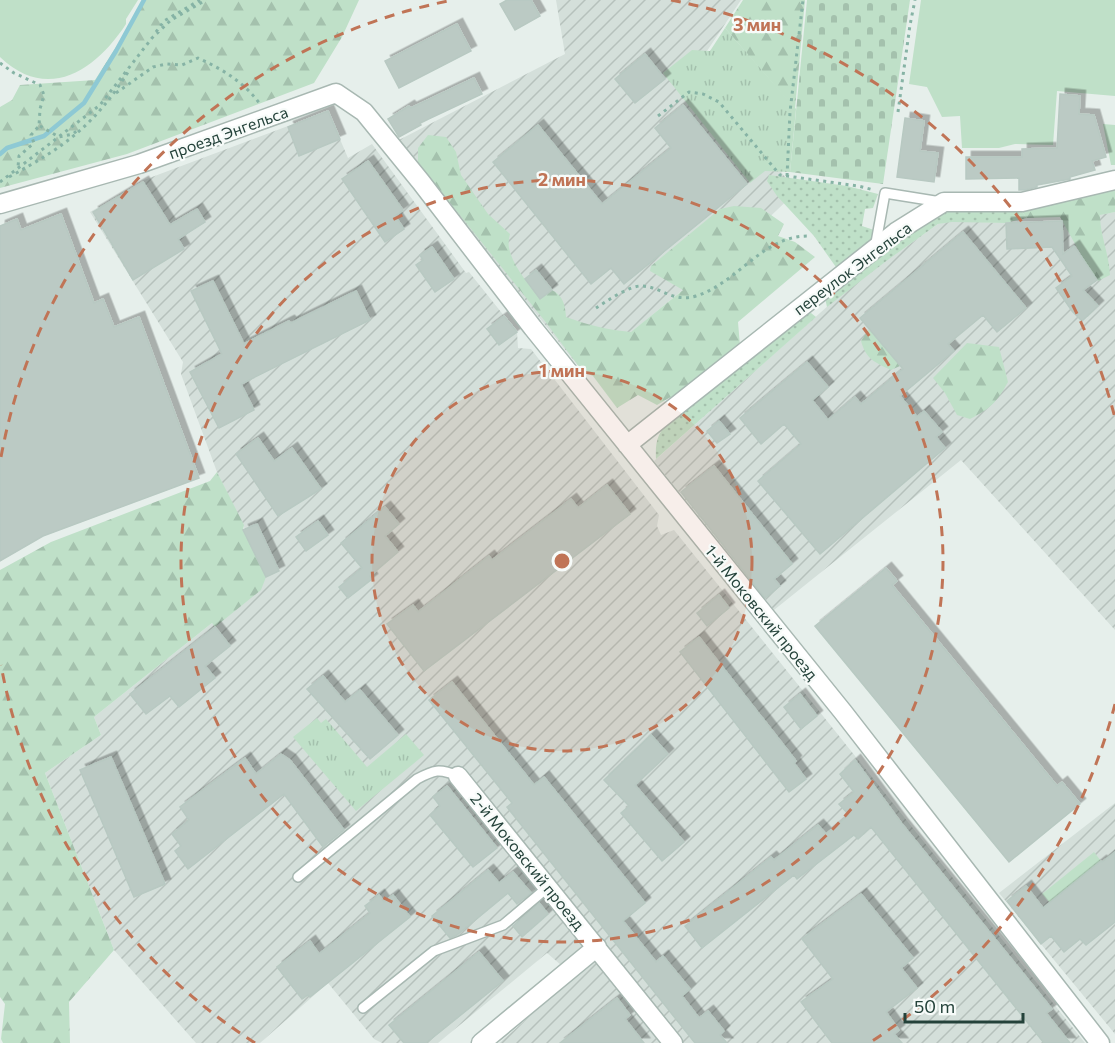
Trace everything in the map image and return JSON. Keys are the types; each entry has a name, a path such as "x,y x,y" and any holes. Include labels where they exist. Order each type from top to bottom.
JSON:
{"street":[{"name":"проезд Энгельса","path":"0,204 139,164 336,93 364,112 421,182"},
{"path":"944,202 1022,202 1115,180"},
{"name":"1-й Моковский проезд","path":"421,182 533,328 843,712 1100,1043"},
{"name":"переулок Энгельса","path":"627,445 875,248 944,202"},
{"name":"2-й Моковский проезд","path":"458,776 673,1043"},
{"path":"481,1043 597,947"}],"lane":[{"path":"875,248 885,193 944,202"},
{"path":"298,877 417,779 432,771 444,770 458,776"},
{"path":"363,1008 434,951 503,925 548,887"}],"path":[{"path":"0,182 64,145 95,118 164,21 200,0"},
{"path":"0,182 100,105 152,38 171,20 206,0"},
{"path":"787,176 790,103 803,0"},
{"path":"898,112 915,0"},
{"path":"114,94 153,67 166,64 182,65 198,58 219,68 243,84 270,117"},
{"path":"0,63 14,73 40,85 44,94 39,126 31,135 34,142 19,156 17,172"},
{"path":"658,116 689,92 704,94 719,102 780,175 858,186 885,193"},
{"path":"39,126 59,137 73,134 95,118"},
{"path":"597,308 625,291 641,286 677,298 696,296 730,278 778,242 793,236 808,236"}],"shaded area":[{"path":"556,0 741,0 695,69 797,191 758,228 583,372 397,141 565,54"},
{"path":"328,111 348,158 372,144 466,273 469,272 517,332 518,348 531,349 659,515 657,526 661,535 674,530 1085,1043 499,1043 575,977 547,953 438,1043 382,1043 374,1039 328,983 260,1043 196,1043 114,950 45,773 101,735 94,717 212,623 215,626 245,529 217,472 181,374 183,362 90,212 144,180"},
{"path":"1115,212 1115,630 961,460 774,610 654,461 848,288 938,224 952,221 1005,223 1063,221"},
{"path":"1115,803 1115,1034 999,893"}],"green space":[{"path":"0,0 138,0 126,19 126,24 100,55 86,67 70,75 53,79 36,78 18,71 0,57"},
{"path":"146,0 359,0 342,37 314,83 127,154 0,188 0,107 12,100 20,85 95,80"},
{"path":"743,0 805,0 795,109 725,28"},
{"path":"807,0 910,0 883,184 790,172"},
{"path":"921,0 1115,0 1115,96 1057,91 1053,145 1015,144 999,148 962,148 960,116 942,117 927,87 909,84"},
{"path":"725,28 796,109 790,172 765,171 750,183 663,73 692,50 710,51"},
{"path":"1103,124 1115,125 1115,165 1111,165"},
{"path":"428,135 446,137 456,152 461,175 488,214 510,234 511,255 522,275 540,299 552,290 559,295 563,301 566,317 631,332 683,290 650,271 651,266 720,209 734,206 761,208 784,224 778,236 795,242 815,257 738,322 740,346 695,383 657,405 638,395 617,408 593,376 583,372 418,163 418,148"},
{"path":"769,175 847,186 878,194 873,208 865,209 862,226 874,230 873,241 838,270 814,236 777,196 767,181"},
{"path":"1115,187 1115,212 1100,215 1110,275 1098,281 1060,217 1027,218 1022,212 1028,204"},
{"path":"1028,204 1022,212 1027,218 1005,223 938,224 827,307 825,298 880,253 937,215 955,210"},
{"path":"811,313 816,317 656,459 658,437 671,419 803,315"},
{"path":"869,329 900,366 891,370 868,356 861,341"},
{"path":"967,343 999,347 1008,382 992,404 970,419 957,415 945,393 933,378"},
{"path":"217,472 244,525 243,530 266,577 261,590 215,627 212,623 94,717 101,735 45,773 114,950 69,1002 70,1043 3,1043 1,1039 5,1004 0,997 0,570 51,542 210,481"},
{"path":"317,718 321,723 326,719 367,767 406,734 424,755 356,811 293,737"},
{"path":"1094,852 1101,861 1050,903 1042,894"}],"building":[{"path":"507,0 531,0 540,16 515,30 500,4"},
{"path":"457,24 471,51 399,88 385,61"},
{"path":"645,54 665,79 635,103 615,79"},
{"path":"474,78 482,94 420,123 421,125 399,137 388,119 409,106 411,108"},
{"path":"1060,94 1080,96 1079,114 1094,115 1106,157 1092,161 1095,170 1025,190 1019,190 1019,178 966,179 966,157 1022,157 1022,149 1057,148"},
{"path":"683,105 747,184 624,284 611,268 591,284 493,162 538,125 602,204 671,148 655,128"},
{"path":"328,111 340,139 299,156 288,127"},
{"path":"905,118 924,121 920,151 938,153 934,182 897,177"},
{"path":"368,161 403,210 395,216 404,229 385,242 342,179"},
{"path":"143,182 170,225 197,209 205,222 178,239 184,249 133,280 93,212"},
{"path":"61,214 94,303 103,299 114,327 139,317 199,478 43,536 0,561 0,226 17,219 21,230"},
{"path":"1062,221 1063,254 1074,246 1097,280 1083,290 1098,306 1082,321 1056,288 1072,276 1052,247 1007,249 1006,223"},
{"path":"963,232 1026,308 997,332 983,315 948,344 954,351 900,396 917,417 924,411 942,432 936,437 945,448 820,554 758,481 801,444 784,424 761,444 740,418 807,362 828,387 812,400 828,420 855,397 861,404 903,369 860,318"},
{"path":"432,247 454,279 435,292 416,265 423,260 420,255"},
{"path":"536,270 552,290 540,299 525,279"},
{"path":"213,281 244,344 356,291 370,320 241,384 254,410 219,428 190,372 222,354 191,291"},
{"path":"504,316 517,332 499,345 487,329"},
{"path":"719,421 730,434 717,443 707,431"},
{"path":"258,438 274,461 292,448 321,489 278,516 236,454"},
{"path":"714,466 792,564 774,579 780,586 765,598 681,492"},
{"path":"607,485 630,514 424,671 387,624 413,605 418,612 489,556 492,560 571,499 578,508"},
{"path":"385,507 399,524 385,536 398,552 370,576 372,579 348,598 339,587 362,568 341,543"},
{"path":"318,521 328,535 306,551 296,537"},
{"path":"257,524 279,571 266,577 243,530"},
{"path":"886,568 897,581 892,585 1057,786 1062,782 1080,804 1009,862 815,626"},
{"path":"719,595 729,608 707,626 697,613"},
{"path":"215,627 230,646 205,666 215,678 179,707 170,696 146,714 130,694"},
{"path":"699,637 796,761 794,763 806,779 789,792 680,652"},
{"path":"323,676 345,702 360,690 398,735 370,759 307,689"},
{"path":"452,682 534,785 544,777 645,903 623,921 656,962 663,956 690,989 682,996 699,1018 708,1011 724,1031 720,1035 727,1043 695,1043 507,807 512,803 429,700"},
{"path":"800,694 817,716 801,729 784,707"},
{"path":"651,735 668,754 635,785 684,842 662,861 621,813 629,806 604,780"},
{"path":"281,754 290,760 344,830 323,847 284,794 188,869 175,851 181,846 172,834 189,820 180,807 245,758 256,774"},
{"path":"111,757 165,884 134,897 80,770"},
{"path":"855,760 902,824 1052,1009 1046,1013 1070,1043 1044,1043 871,827 858,839 854,835 797,879 794,875 702,948 685,926 771,857 774,860 818,825 826,834 849,815 839,804 854,792 840,774"},
{"path":"447,786 497,848 473,867 430,815 440,806 433,797"},
{"path":"1115,852 1115,922 1086,945 1080,939 1064,952 1051,936 1041,944 1007,901 1026,886 1043,908"},
{"path":"488,870 499,883 513,872 531,893 517,904 508,893 457,935 450,938 432,916"},
{"path":"861,894 913,958 901,968 917,988 886,1012 899,1030 894,1034 902,1043 832,1043 801,1002 833,979 802,939"},
{"path":"379,895 384,902 393,895 410,917 310,997 308,995 302,999 277,967 310,941 319,954 370,913 365,906"},
{"path":"539,903 548,914 522,937 513,926"},
{"path":"479,952 503,981 426,1043 404,1043 389,1025"},
{"path":"617,998 630,1015 625,1019 644,1043 560,1043"}],"waterway":[{"path":"0,154 7,148 44,136 84,103 144,0"}]}
